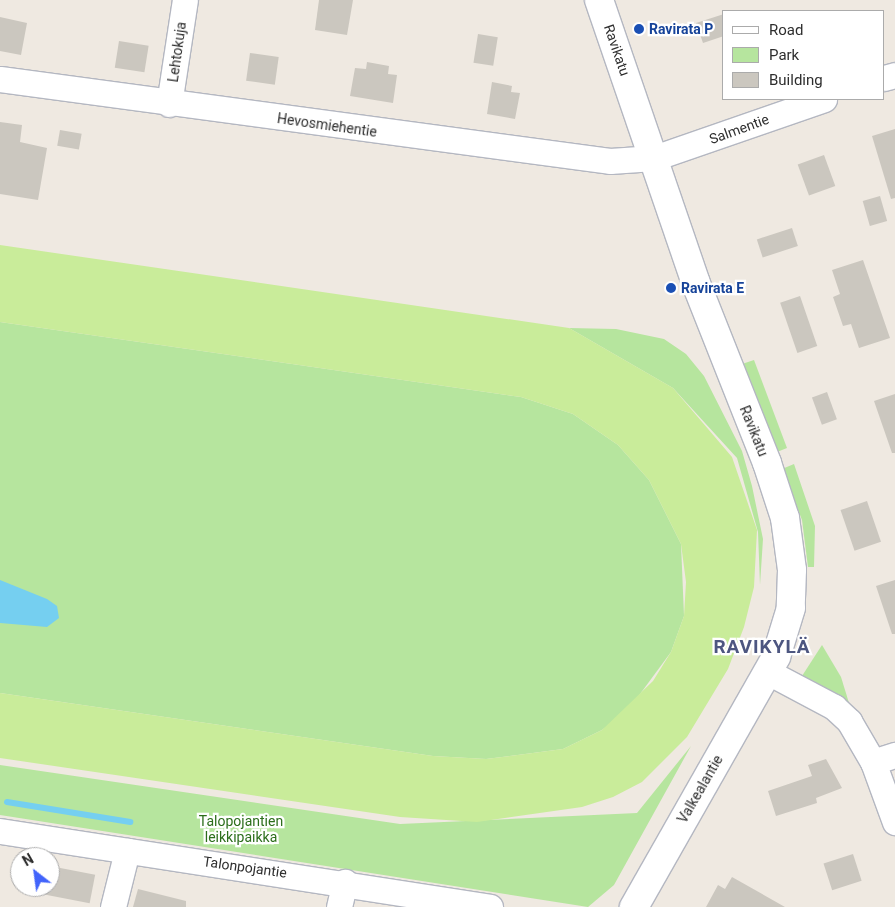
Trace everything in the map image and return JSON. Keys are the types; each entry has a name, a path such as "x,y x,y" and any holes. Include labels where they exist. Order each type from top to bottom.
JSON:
{"street":[{"name":"Lehtokuja","path":"170,104 185,0"},
{"name":"Ravikatu","path":"600,0 654,158 785,518 792,570 791,608 768,672"},
{"name":"Hevosmiehentie","path":"0,79 521,152 610,161 654,158"},
{"name":"Salmentie","path":"654,158 821,100"},
{"path":"768,672 834,707 860,737 884,759 895,822"},
{"name":"Valkealantie","path":"634,907 768,672"},
{"name":"Talonpojantie","path":"0,831 345,882 490,907"},
{"path":"113,907 127,851"},
{"path":"339,907 345,882"}],"green space":[{"path":"0,245 569,328 673,388 732,457 757,530 754,587 744,627 728,669 687,737 642,782 613,797 582,807 477,822 400,817 0,758 0,693 433,756 486,759 563,749 602,730 653,681 671,652 684,616 686,582 681,544 649,480 618,445 573,414 521,397 0,322"},
{"path":"0,322 521,397 573,414 618,445 649,480 681,544 684,616 671,652 629,709 602,730 563,749 486,759 433,756 0,693"},
{"path":"569,328 616,329 664,339 686,354 704,376 742,451 752,486 763,539 760,585 758,532 737,458 673,388"},
{"path":"754,360 787,448 777,452 742,364"},
{"path":"794,464 815,526 814,567 808,567 802,520 782,469"},
{"path":"822,645 841,677 849,703 802,676"},
{"name":"Talopojantien leikkipaikka","path":"691,746 614,885 588,907 0,815 0,765 400,824 637,813"}],"water":[{"path":"0,580 47,599 57,606 59,618 47,627 0,623"}],"building":[{"path":"319,0 353,0 347,35 315,30"},
{"path":"722,15 722,37 703,43 696,23"},
{"path":"0,17 27,23 21,55 0,51"},
{"path":"478,34 498,37 493,66 473,63"},
{"path":"119,41 149,46 144,72 115,68"},
{"path":"250,53 279,57 275,85 246,81"},
{"path":"367,62 389,66 388,74 397,75 393,103 350,96 355,68 366,69"},
{"path":"492,82 512,86 511,92 520,93 515,119 487,114"},
{"path":"0,122 22,125 20,142 47,148 38,200 0,194"},
{"path":"895,129 895,198 891,199 872,136"},
{"path":"60,130 82,134 79,150 57,146"},
{"path":"824,155 835,186 809,196 798,165"},
{"path":"880,196 887,221 870,226 863,201"},
{"path":"792,228 798,246 763,258 757,239"},
{"path":"863,260 890,338 859,348 851,324 843,326 833,297 840,294 832,270"},
{"path":"800,296 817,346 797,353 780,303"},
{"path":"827,392 837,419 822,425 812,397"},
{"path":"895,394 895,453 892,453 874,401"},
{"path":"867,501 881,542 855,551 841,510"},
{"path":"895,580 895,634 892,634 876,586"},
{"path":"826,759 842,788 816,798 817,803 776,816 768,791 812,776 808,765"},
{"path":"853,854 862,881 832,890 824,864"},
{"path":"60,868 95,875 90,903 57,897 60,897"},
{"path":"732,877 785,907 706,907 718,885 725,889"},
{"path":"138,889 186,901 186,907 133,907"}],"waterway":[{"path":"7,802 130,822"}],"place":[{"name":"Ravirata P","path":"639,29"},
{"name":"Ravirata E","path":"671,288"}],"district":[{"name":"RAVIKYLÄ","path":"762,647"}]}
